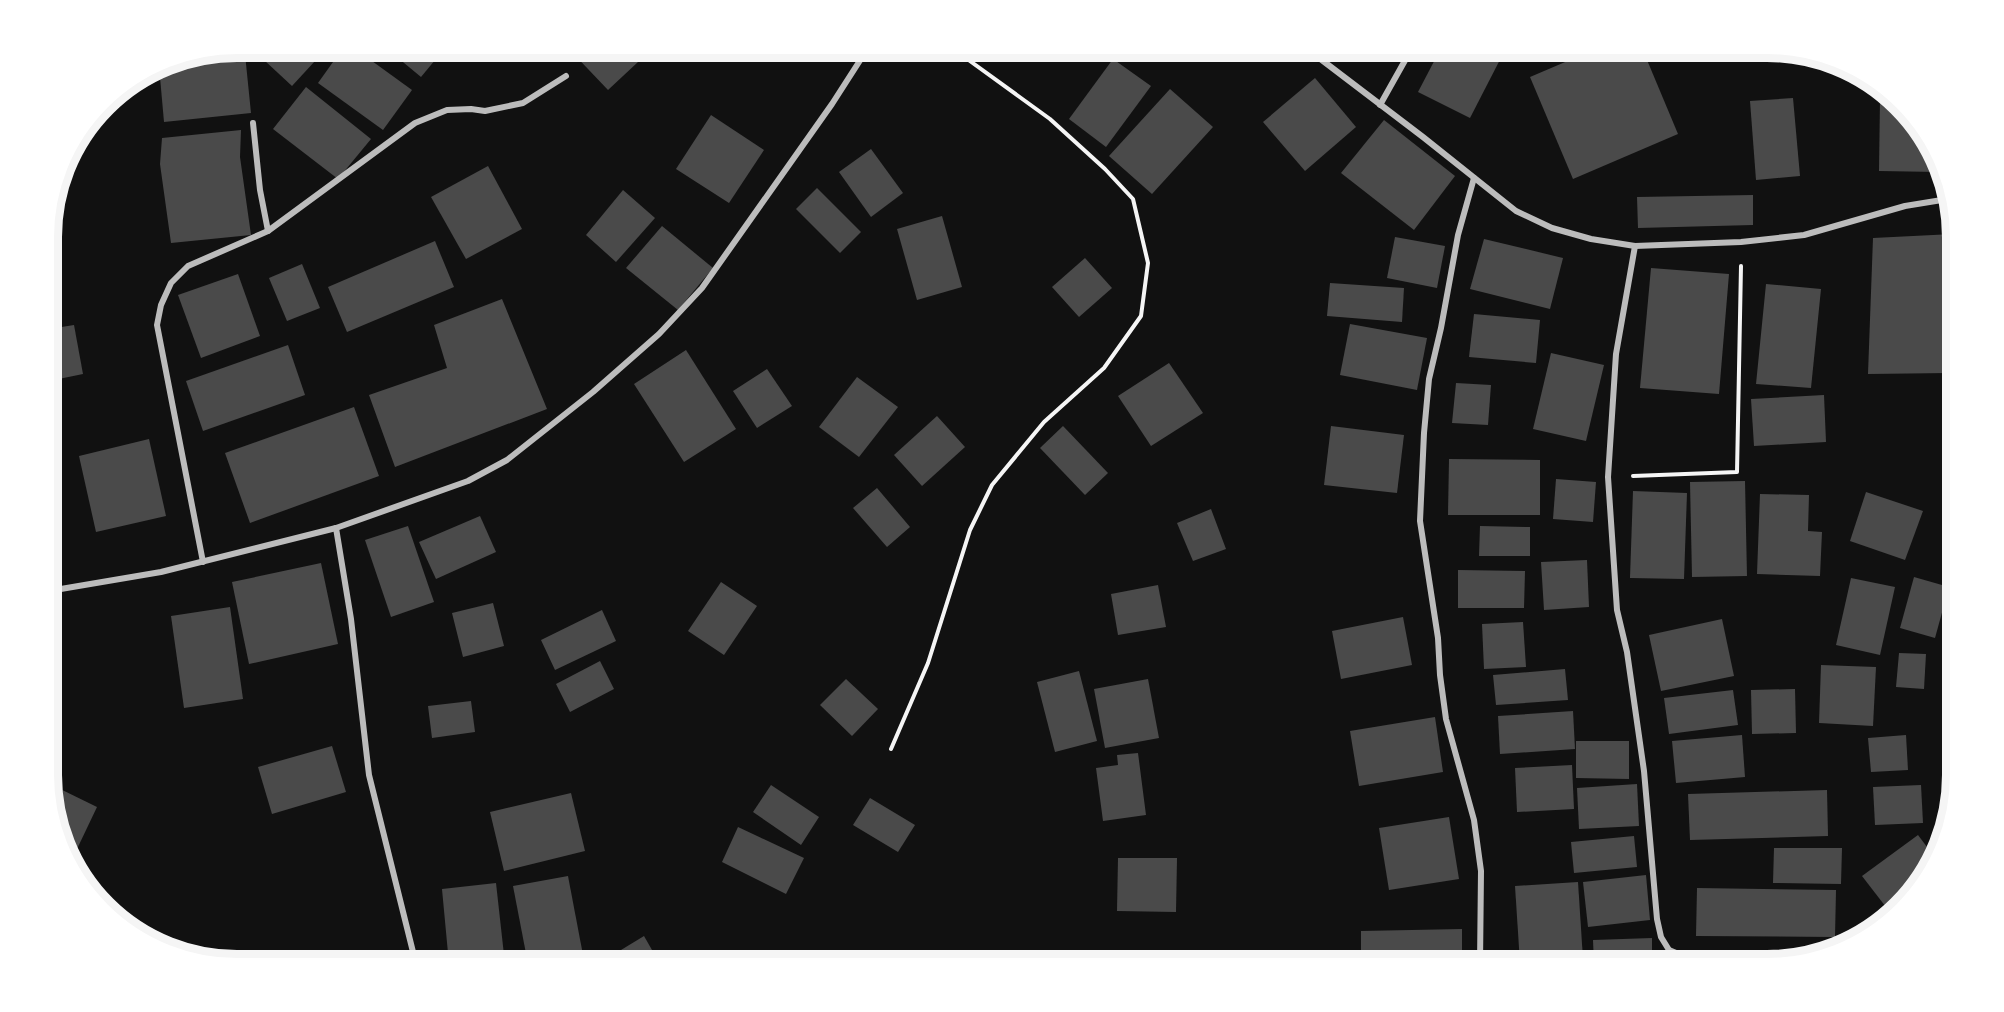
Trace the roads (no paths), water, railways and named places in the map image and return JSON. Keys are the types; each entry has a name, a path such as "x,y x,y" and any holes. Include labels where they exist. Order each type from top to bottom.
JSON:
{"street":[{"path":"1319,58 1516,211 1552,228 1591,239 1635,246 1741,242 1804,235 1905,206 1941,200"},
{"path":"1380,105 1406,58"},
{"path":"58,589 161,572 336,528 468,481 507,460 593,392 659,334 702,288 832,104 861,59"},
{"path":"203,562 157,325 161,305 171,283 188,266 268,231 415,123 447,110 485,111 523,103 566,76"},
{"path":"253,123 260,190 268,231"},
{"path":"1474,178 1458,235 1429,380 1420,521 1438,638 1446,719 1474,820 1480,861 1480,953"},
{"path":"1635,246 1616,354 1608,477 1617,610 1627,652 1644,771 1657,919 1661,937 1669,950 1676,953"},
{"path":"336,528 351,619 369,775 413,954"}]}
